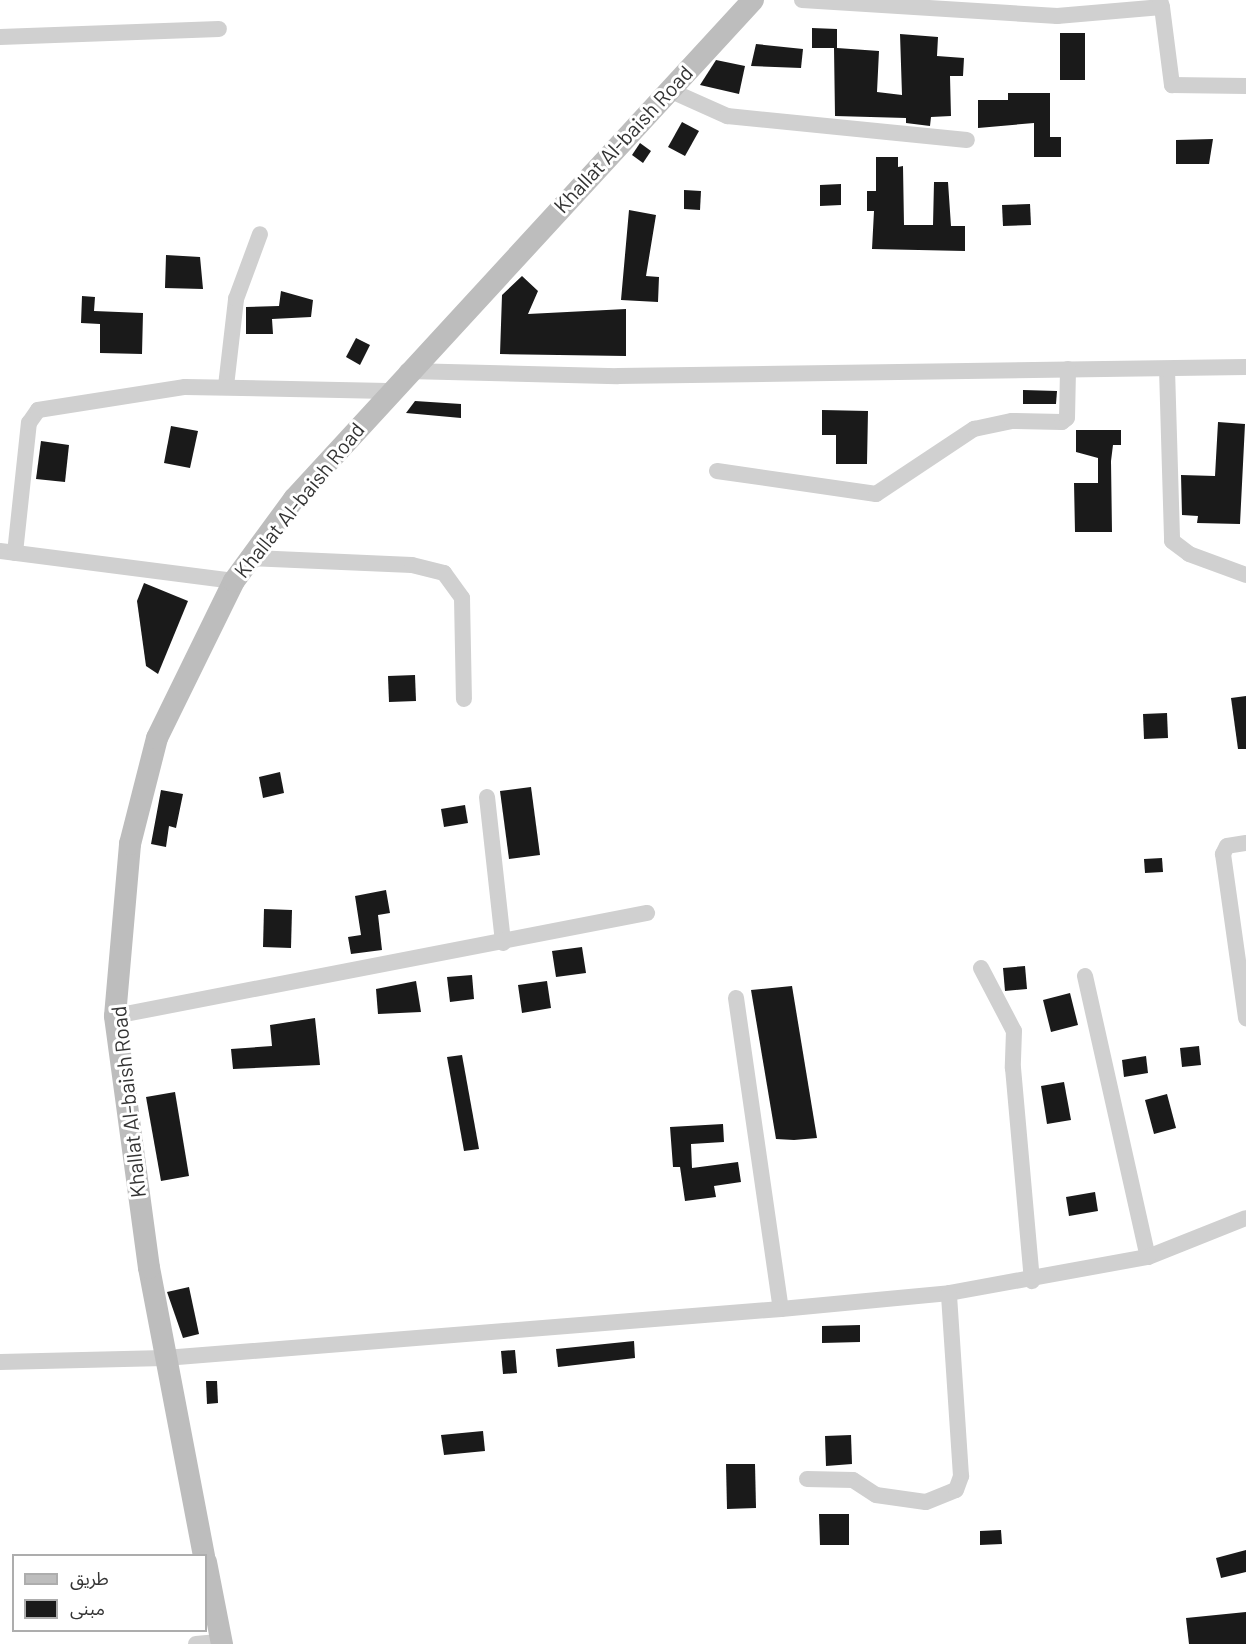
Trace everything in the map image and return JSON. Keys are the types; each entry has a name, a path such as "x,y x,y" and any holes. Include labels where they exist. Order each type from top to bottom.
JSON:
{"street":[{"name":"Khallat Al-baish Road","path":"204,1554 165,1358 134,1178 115,1016 119,925 143,786 157,738 234,581 251,558 388,391 753,0"},
{"path":"802,0 1057,16 1161,4 1172,85 1246,86"},
{"path":"0,37 219,29"},
{"path":"669,90 727,117 967,140"},
{"path":"226,386 237,299 260,234"},
{"path":"406,372 618,376 1246,367"},
{"path":"717,471 876,494 942,445 974,429 1012,422 1062,422 1067,418 1068,369"},
{"path":"1167,369 1172,541 1189,554 1246,575"},
{"path":"234,581 8,552 31,415 141,393 226,386 388,391"},
{"path":"251,558 412,565 444,573 462,598 464,699"},
{"path":"487,797 503,943"},
{"path":"1246,843 1227,846 1223,854 1244,980 1246,1018"},
{"path":"115,1016 503,943 646,913"},
{"path":"981,968 1014,1031 1013,1068 1032,1281"},
{"path":"1085,976 1148,1257"},
{"path":"736,998 781,1309"},
{"path":"0,1362 165,1358 781,1309 949,1293 1032,1281 1148,1257 1225,1231 1246,1218"},
{"path":"807,1479 853,1480 876,1495 926,1502 956,1490 961,1476 949,1293"},
{"path":"196,1644 222,1643 207,1567"}],"building":[{"path":"812,28 837,29 837,48 879,51 877,92 902,95 900,34 938,37 937,56 964,58 963,76 950,76 951,116 931,117 930,126 906,123 906,118 835,116 834,48 812,48"},
{"path":"1060,33 1085,33 1085,80 1060,80"},
{"path":"756,44 803,49 801,68 751,66"},
{"path":"716,60 745,66 739,94 700,85"},
{"path":"1008,93 1050,93 1050,137 1061,137 1061,157 1034,157 1034,123 978,128 978,100 1008,100"},
{"path":"682,122 699,131 685,156 668,147"},
{"path":"1213,139 1209,164 1176,164 1176,140"},
{"path":"640,143 651,151 643,163 632,155"},
{"path":"876,157 898,157 898,167 903,166 904,225 933,225 934,182 948,182 951,226 965,226 965,251 872,249 874,211 867,211 867,191 876,191"},
{"path":"841,184 841,205 820,206 820,185"},
{"path":"684,190 701,191 700,210 684,209"},
{"path":"1030,204 1031,225 1003,226 1002,205"},
{"path":"629,210 656,215 646,276 659,277 658,302 621,300"},
{"path":"166,255 200,257 203,289 165,288"},
{"path":"522,276 538,291 528,314 626,309 626,356 500,354 502,295"},
{"path":"281,291 313,300 311,317 272,319 273,334 246,334 246,307 279,306"},
{"path":"82,296 95,297 94,311 143,313 142,354 100,353 100,324 81,323"},
{"path":"356,338 370,345 360,365 346,357"},
{"path":"1023,390 1057,391 1056,404 1023,404"},
{"path":"415,401 461,404 461,418 406,413"},
{"path":"822,410 868,411 867,464 836,464 836,435 822,435"},
{"path":"1218,422 1245,424 1240,524 1197,523 1198,516 1182,515 1181,475 1215,476"},
{"path":"171,426 198,431 190,468 164,463"},
{"path":"1076,430 1121,430 1121,445 1113,445 1111,461 1112,532 1075,532 1074,483 1098,483 1098,458 1076,452"},
{"path":"41,441 69,445 65,482 36,479"},
{"path":"144,583 188,601 158,674 146,666 137,601"},
{"path":"415,675 416,701 389,702 388,676"},
{"path":"1246,696 1246,749 1238,749 1231,698"},
{"path":"1167,713 1168,738 1144,739 1143,714"},
{"path":"280,772 284,793 263,798 259,777"},
{"path":"531,787 540,855 509,859 500,791"},
{"path":"161,790 183,794 176,828 169,826 166,847 151,844"},
{"path":"465,805 468,823 444,827 441,809"},
{"path":"1162,858 1163,872 1145,873 1144,859"},
{"path":"386,890 390,913 378,915 382,950 351,954 348,937 361,935 355,896"},
{"path":"264,909 292,910 291,948 263,947"},
{"path":"582,947 586,973 556,977 552,951"},
{"path":"1025,966 1027,989 1005,991 1003,968"},
{"path":"472,975 474,999 450,1002 447,977"},
{"path":"416,981 421,1012 378,1014 376,989"},
{"path":"547,981 551,1008 522,1013 518,985"},
{"path":"792,986 817,1138 776,1139 751,990"},
{"path":"1070,993 1078,1025 1051,1032 1043,1000"},
{"path":"315,1018 320,1065 233,1069 231,1049 272,1046 270,1025"},
{"path":"1199,1046 1201,1065 1182,1067 1180,1048"},
{"path":"462,1055 479,1149 464,1151 447,1057"},
{"path":"1146,1056 1148,1073 1124,1077 1122,1060"},
{"path":"1064,1082 1071,1120 1047,1124 1041,1086"},
{"path":"175,1092 189,1176 161,1181 146,1097"},
{"path":"1167,1094 1176,1128 1154,1134 1145,1100"},
{"path":"723,1124 724,1142 691,1144 692,1168 738,1162 741,1182 714,1186 716,1197 685,1201 680,1167 673,1167 670,1127"},
{"path":"1095,1192 1098,1211 1069,1216 1066,1197"},
{"path":"189,1287 199,1334 183,1338 167,1292"},
{"path":"860,1325 860,1342 822,1343 822,1326"},
{"path":"634,1341 635,1358 558,1367 556,1349"},
{"path":"515,1350 517,1373 503,1374 501,1351"},
{"path":"206,1381 217,1381 218,1403 207,1404"},
{"path":"483,1431 485,1451 444,1455 441,1435"},
{"path":"851,1435 852,1464 826,1466 825,1436"},
{"path":"726,1464 755,1464 756,1508 727,1509"},
{"path":"819,1514 849,1514 849,1545 820,1545"},
{"path":"1001,1530 1002,1544 980,1545 980,1531"},
{"path":"1246,1550 1246,1572 1221,1578 1216,1558"},
{"path":"1246,1612 1246,1644 1189,1644 1186,1618"}]}
